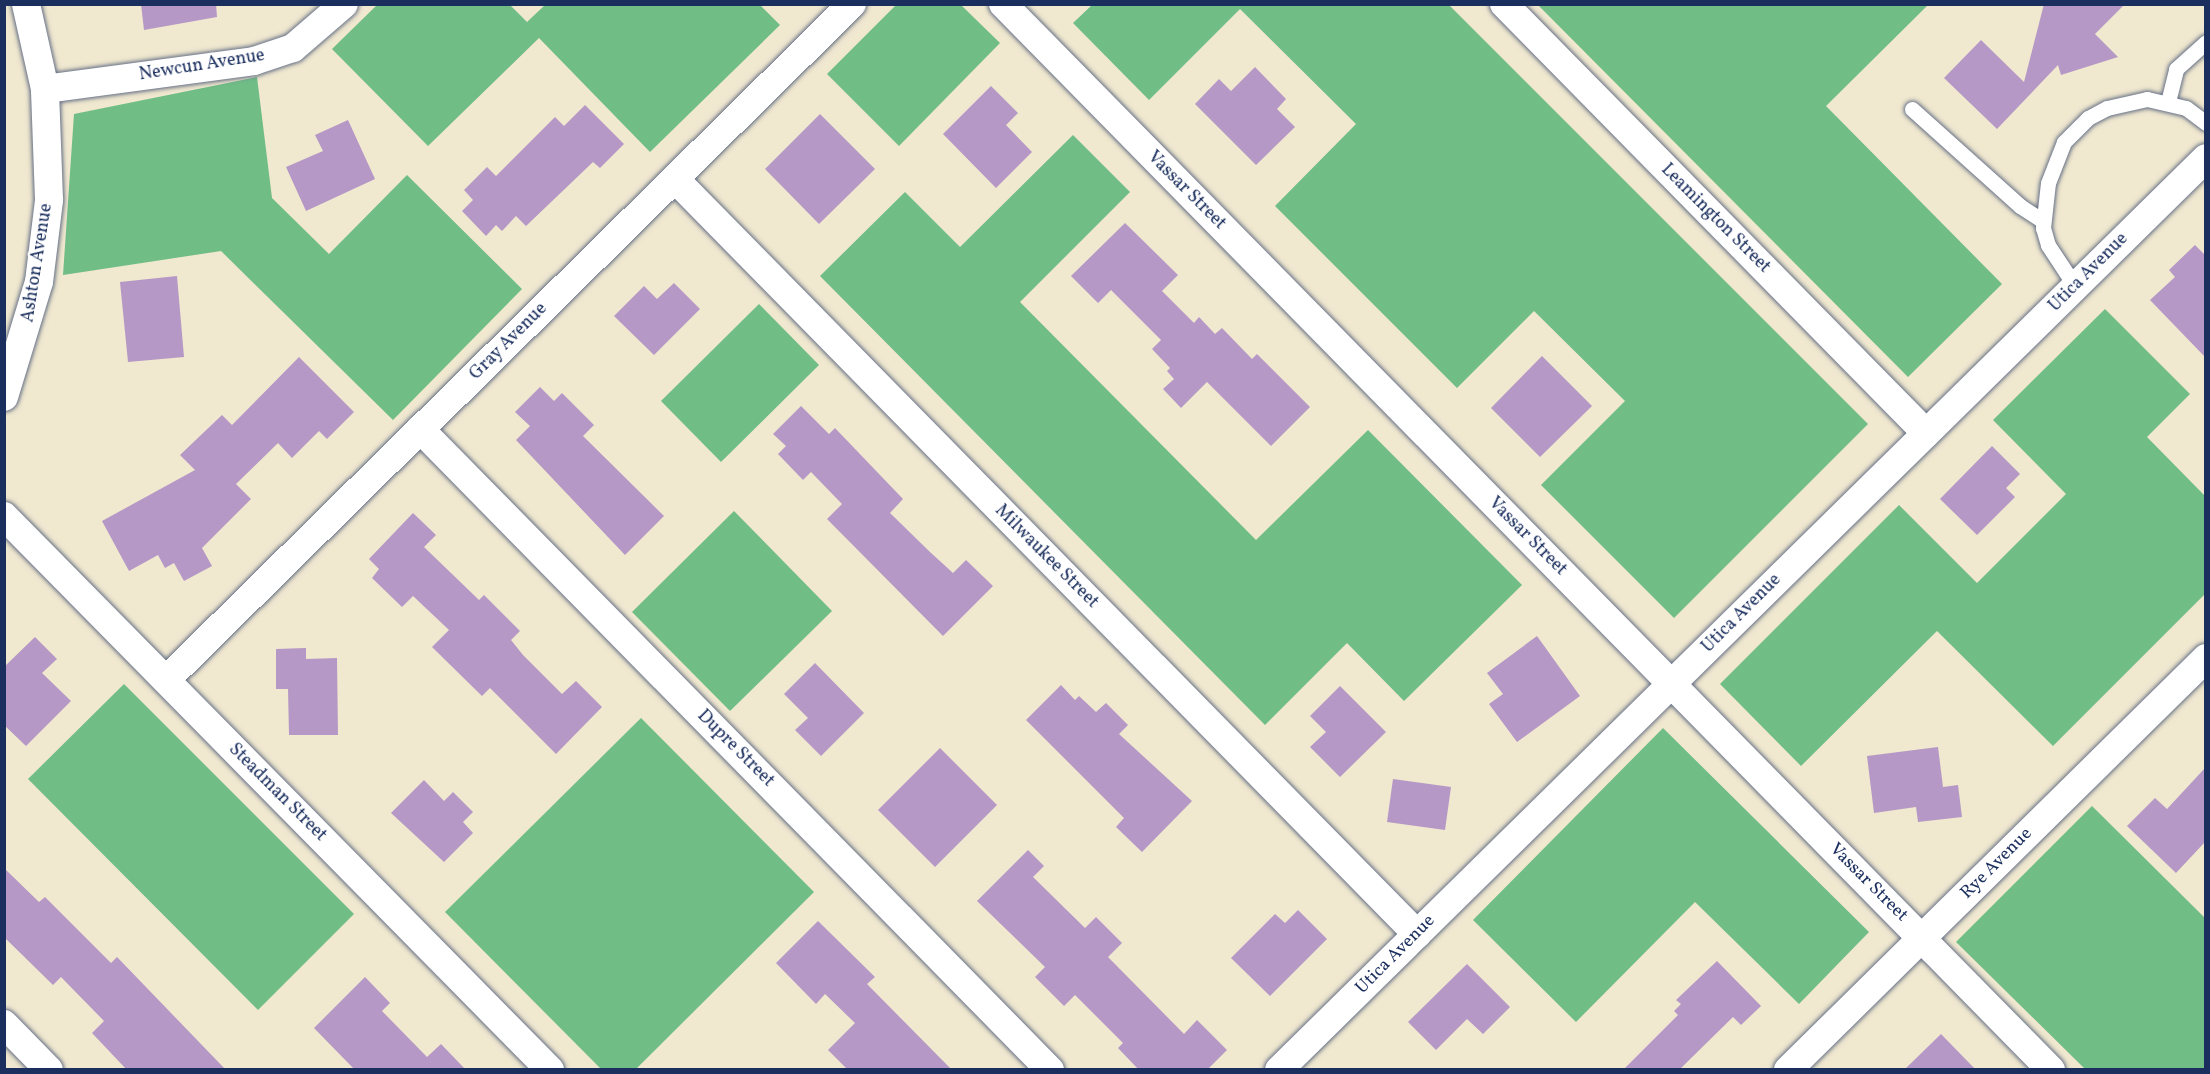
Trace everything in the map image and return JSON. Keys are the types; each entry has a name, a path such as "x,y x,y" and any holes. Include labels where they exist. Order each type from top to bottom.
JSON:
{"street":[{"name":"Ashton Avenue","path":"4,397 30,323 46,242 50,159 45,89 27,4"},
{"name":"Newcun Avenue","path":"45,89 254,61 293,48 344,4"},
{"name":"Gray Avenue","path":"166,680 852,4"},
{"name":"Vassar Street","path":"1003,4 2051,1070"},
{"name":"Leamington Street","path":"1504,4 1926,433"},
{"name":"Utica Avenue","path":"1279,1070 2205,158"},
{"name":"Milwaukee Street","path":"675,179 1417,934"},
{"name":"Dupre Street","path":"420,429 1050,1070"},
{"name":"Steadman Street","path":"4,516 550,1070"},
{"name":"Rye Avenue","path":"1788,1070 2205,658"},
{"path":"4,1024 49,1070"}],"lane":[{"path":"2169,102 2176,69 2205,42"},
{"path":"2075,286 2048,245 2043,221 2051,175 2064,142 2088,118 2123,102 2147,99 2169,102 2186,108 2205,123"},
{"path":"1912,109 2020,206 2043,221"}],"green space":[{"path":"377,5 510,5 527,22 545,5 760,5 780,25 650,152 539,38 428,146 332,49"},
{"path":"896,5 961,5 1000,43 899,146 827,74"},
{"path":"1092,5 1449,5 1868,424 1674,618 1541,485 1625,401 1534,311 1457,388 1275,206 1356,124 1240,9 1149,100 1073,23"},
{"path":"1538,5 1928,5 1826,106 2002,284 1908,377"},
{"path":"257,77 272,198 329,254 407,175 522,289 393,420 221,251 63,275 74,114"},
{"path":"1073,135 1130,192 1020,302 1256,540 1368,430 1522,585 1404,701 1347,643 1265,725 820,276 905,192 960,247"},
{"path":"759,304 819,365 721,462 661,401"},
{"path":"2105,309 2190,394 2147,437 2205,496 2205,594 2053,746 1937,631 1801,766 1720,684 1899,505 1977,583 2066,494 1993,420"},
{"path":"734,511 832,611 730,711 632,612"},
{"path":"124,684 354,914 258,1010 28,779"},
{"path":"641,718 814,892 636,1069 601,1069 445,912"},
{"path":"1663,728 1869,932 1799,1004 1695,902 1576,1022 1473,920"},
{"path":"2092,806 2205,918 2205,1069 2085,1069 1956,942"}],"building":[{"path":"141,4 216,4 217,17 144,30"},
{"path":"2044,4 2125,4 2095,34 2118,57 2061,75 2058,65 1997,129 1944,78 1981,40 2024,82"},
{"path":"1255,67 1286,99 1277,109 1295,127 1256,165 1195,104 1219,79 1231,91"},
{"path":"991,86 1018,113 1006,125 1032,152 996,188 943,134"},
{"path":"585,105 624,144 600,168 593,162 526,226 516,216 502,231 496,225 486,236 462,211 473,200 464,190 487,167 496,176 555,117 564,126"},
{"path":"820,114 875,169 819,224 765,169"},
{"path":"348,120 375,179 306,211 286,167 323,151 315,135"},
{"path":"1125,223 1178,275 1162,291 1194,323 1199,317 1215,334 1222,328 1252,359 1257,354 1310,407 1271,446 1207,382 1181,408 1163,389 1174,379 1167,371 1170,368 1152,349 1161,340 1111,290 1098,303 1071,276"},
{"path":"2195,245 2205,255 2205,357 2150,300 2175,277 2169,270"},
{"path":"177,276 184,357 128,362 120,282"},
{"path":"674,283 700,309 654,355 614,316 644,286 657,299"},
{"path":"1542,356 1592,406 1540,457 1491,408"},
{"path":"299,357 354,412 327,439 319,431 292,458 278,443 236,484 251,499 202,548 212,566 184,581 174,563 165,568 158,555 129,571 102,521 195,470 180,455 222,415 232,425"},
{"path":"540,387 554,401 562,393 594,425 583,436 664,516 625,555 516,440 530,426 515,412"},
{"path":"801,406 829,434 835,428 903,499 890,513 930,552 953,573 966,560 993,586 943,636 827,519 842,504 811,472 803,480 778,454 786,446 773,434"},
{"path":"1992,446 2020,474 2006,488 2015,497 1977,535 1940,499"},
{"path":"413,513 436,535 424,547 479,600 484,595 520,631 511,640 523,655 562,694 576,681 602,707 556,754 490,688 482,696 432,647 449,630 413,596 402,607 372,578 379,569 369,559"},
{"path":"1537,636 1580,696 1517,742 1489,704 1503,694 1487,673"},
{"path":"35,637 57,659 42,673 71,701 26,746 4,725 4,667"},
{"path":"306,648 306,659 337,658 338,735 289,735 288,689 276,689 276,649"},
{"path":"815,663 864,713 821,756 795,730 808,718 784,694"},
{"path":"1061,685 1075,700 1079,696 1096,712 1106,703 1128,725 1119,734 1192,801 1142,852 1116,827 1124,818 1026,720"},
{"path":"1340,686 1386,732 1340,777 1310,747 1326,732 1310,716"},
{"path":"1938,747 1943,787 1958,785 1962,817 1918,822 1916,807 1874,813 1867,756"},
{"path":"940,748 997,805 935,867 878,810"},
{"path":"2205,768 2205,842 2176,873 2127,826 2155,798 2167,809"},
{"path":"1393,779 1451,787 1445,830 1387,822"},
{"path":"424,780 444,801 453,792 473,812 463,822 473,833 444,862 391,813"},
{"path":"1028,850 1044,866 1033,877 1085,928 1096,917 1122,943 1108,957 1184,1034 1197,1020 1227,1050 1207,1070 1139,1070 1118,1048 1123,1043 1075,995 1064,1006 1035,977 1045,967 977,901"},
{"path":"4,868 39,902 45,897 111,963 117,957 226,1070 127,1070 92,1033 104,1021 61,977 53,985 4,937"},
{"path":"1298,910 1327,939 1270,996 1231,958 1275,914 1285,923"},
{"path":"818,921 875,977 867,984 952,1070 848,1070 828,1050 855,1023 825,994 816,1004 776,963"},
{"path":"1717,961 1761,1006 1741,1025 1733,1017 1679,1070 1623,1070 1678,1015 1674,1011 1681,1004 1676,1000"},
{"path":"1467,964 1510,1007 1483,1034 1467,1019 1436,1050 1408,1022"},
{"path":"365,977 390,1003 382,1011 427,1057 441,1044 466,1070 355,1070 314,1028"},
{"path":"1941,1034 1976,1070 1904,1070"}]}
